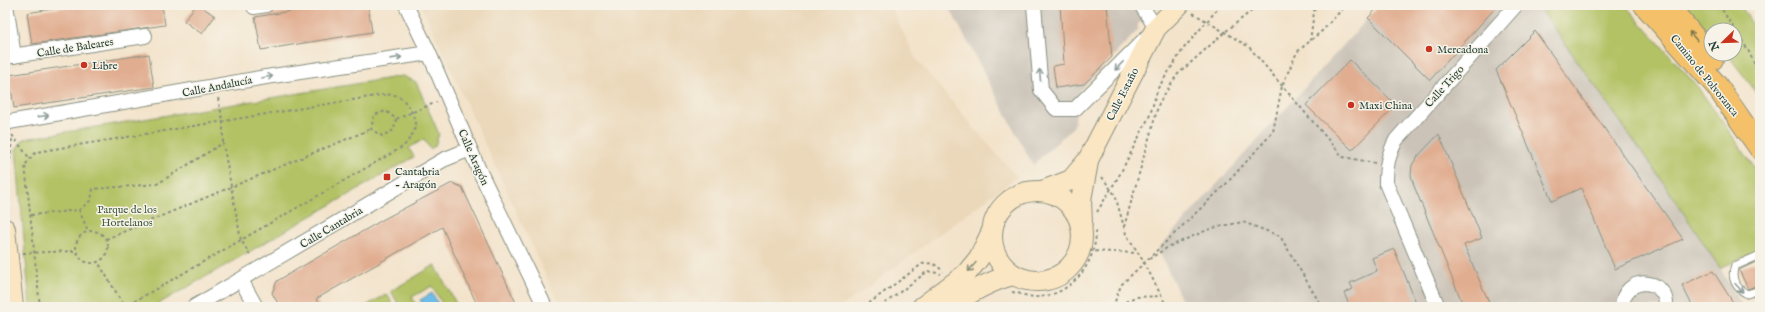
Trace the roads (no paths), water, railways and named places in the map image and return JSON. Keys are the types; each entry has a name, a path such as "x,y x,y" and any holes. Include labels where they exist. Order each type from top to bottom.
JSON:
{"main road":[{"name":"Camino de Polvoranca","path":"1645,5 1712,81 1760,148"},
{"name":"Camino de Polvoranca","path":"1667,5 1694,36 1760,122"},
{"name":"Calle Estaño","path":"1042,191 1071,180 1088,160 1156,28 1183,7"},
{"name":"Calle Estaño","path":"1088,160 1080,200 1089,231"},
{"path":"922,307 966,274 979,258 991,233 994,219 1002,206 1014,197 1027,192 1042,191 1057,195 1069,204 1089,231 1076,260 1067,271 1055,278 1041,282 1027,281 1011,284 987,283 970,292 950,307"},
{"path":"5,229 13,307"},
{"path":"991,233 992,246 996,257 1004,268 1011,284"}],"street":[{"path":"6,5 10,57"},
{"name":"Calle Aragón","path":"406,5 430,53 447,97 470,149 546,307"},
{"name":"Calle Estaño","path":"1034,5 1041,90 1056,109 1075,109 1156,28"},
{"path":"1141,5 1156,28"},
{"name":"Calle Trigo","path":"1438,307 1386,183 1386,164 1396,140 1516,5"},
{"name":"Calle de Baleares","path":"10,57 145,36"},
{"name":"Calle Andalucía","path":"7,123 271,76 430,53"},
{"name":"Calle Cantabria","path":"194,307 443,160 470,149"},
{"path":"241,280 256,307"},
{"path":"1622,307 1622,298 1632,286 1647,283 1654,285 1660,290 1664,296 1666,307"}],"lane":[{"path":"1760,255 1735,266 1732,272 1735,284 1741,291 1746,294 1760,290"}],"water":[{"path":"432,293 440,307 424,307 420,300"}],"place":[{"name":"Mercadona","path":"1429,49"},
{"name":"Libre","path":"84,65"},
{"name":"Maxi China","path":"1351,105"},
{"name":"Cantabria - Aragón","path":"387,177"}],"park label":[{"name":"Parque de los Hortelanos","path":"127,215"}]}
